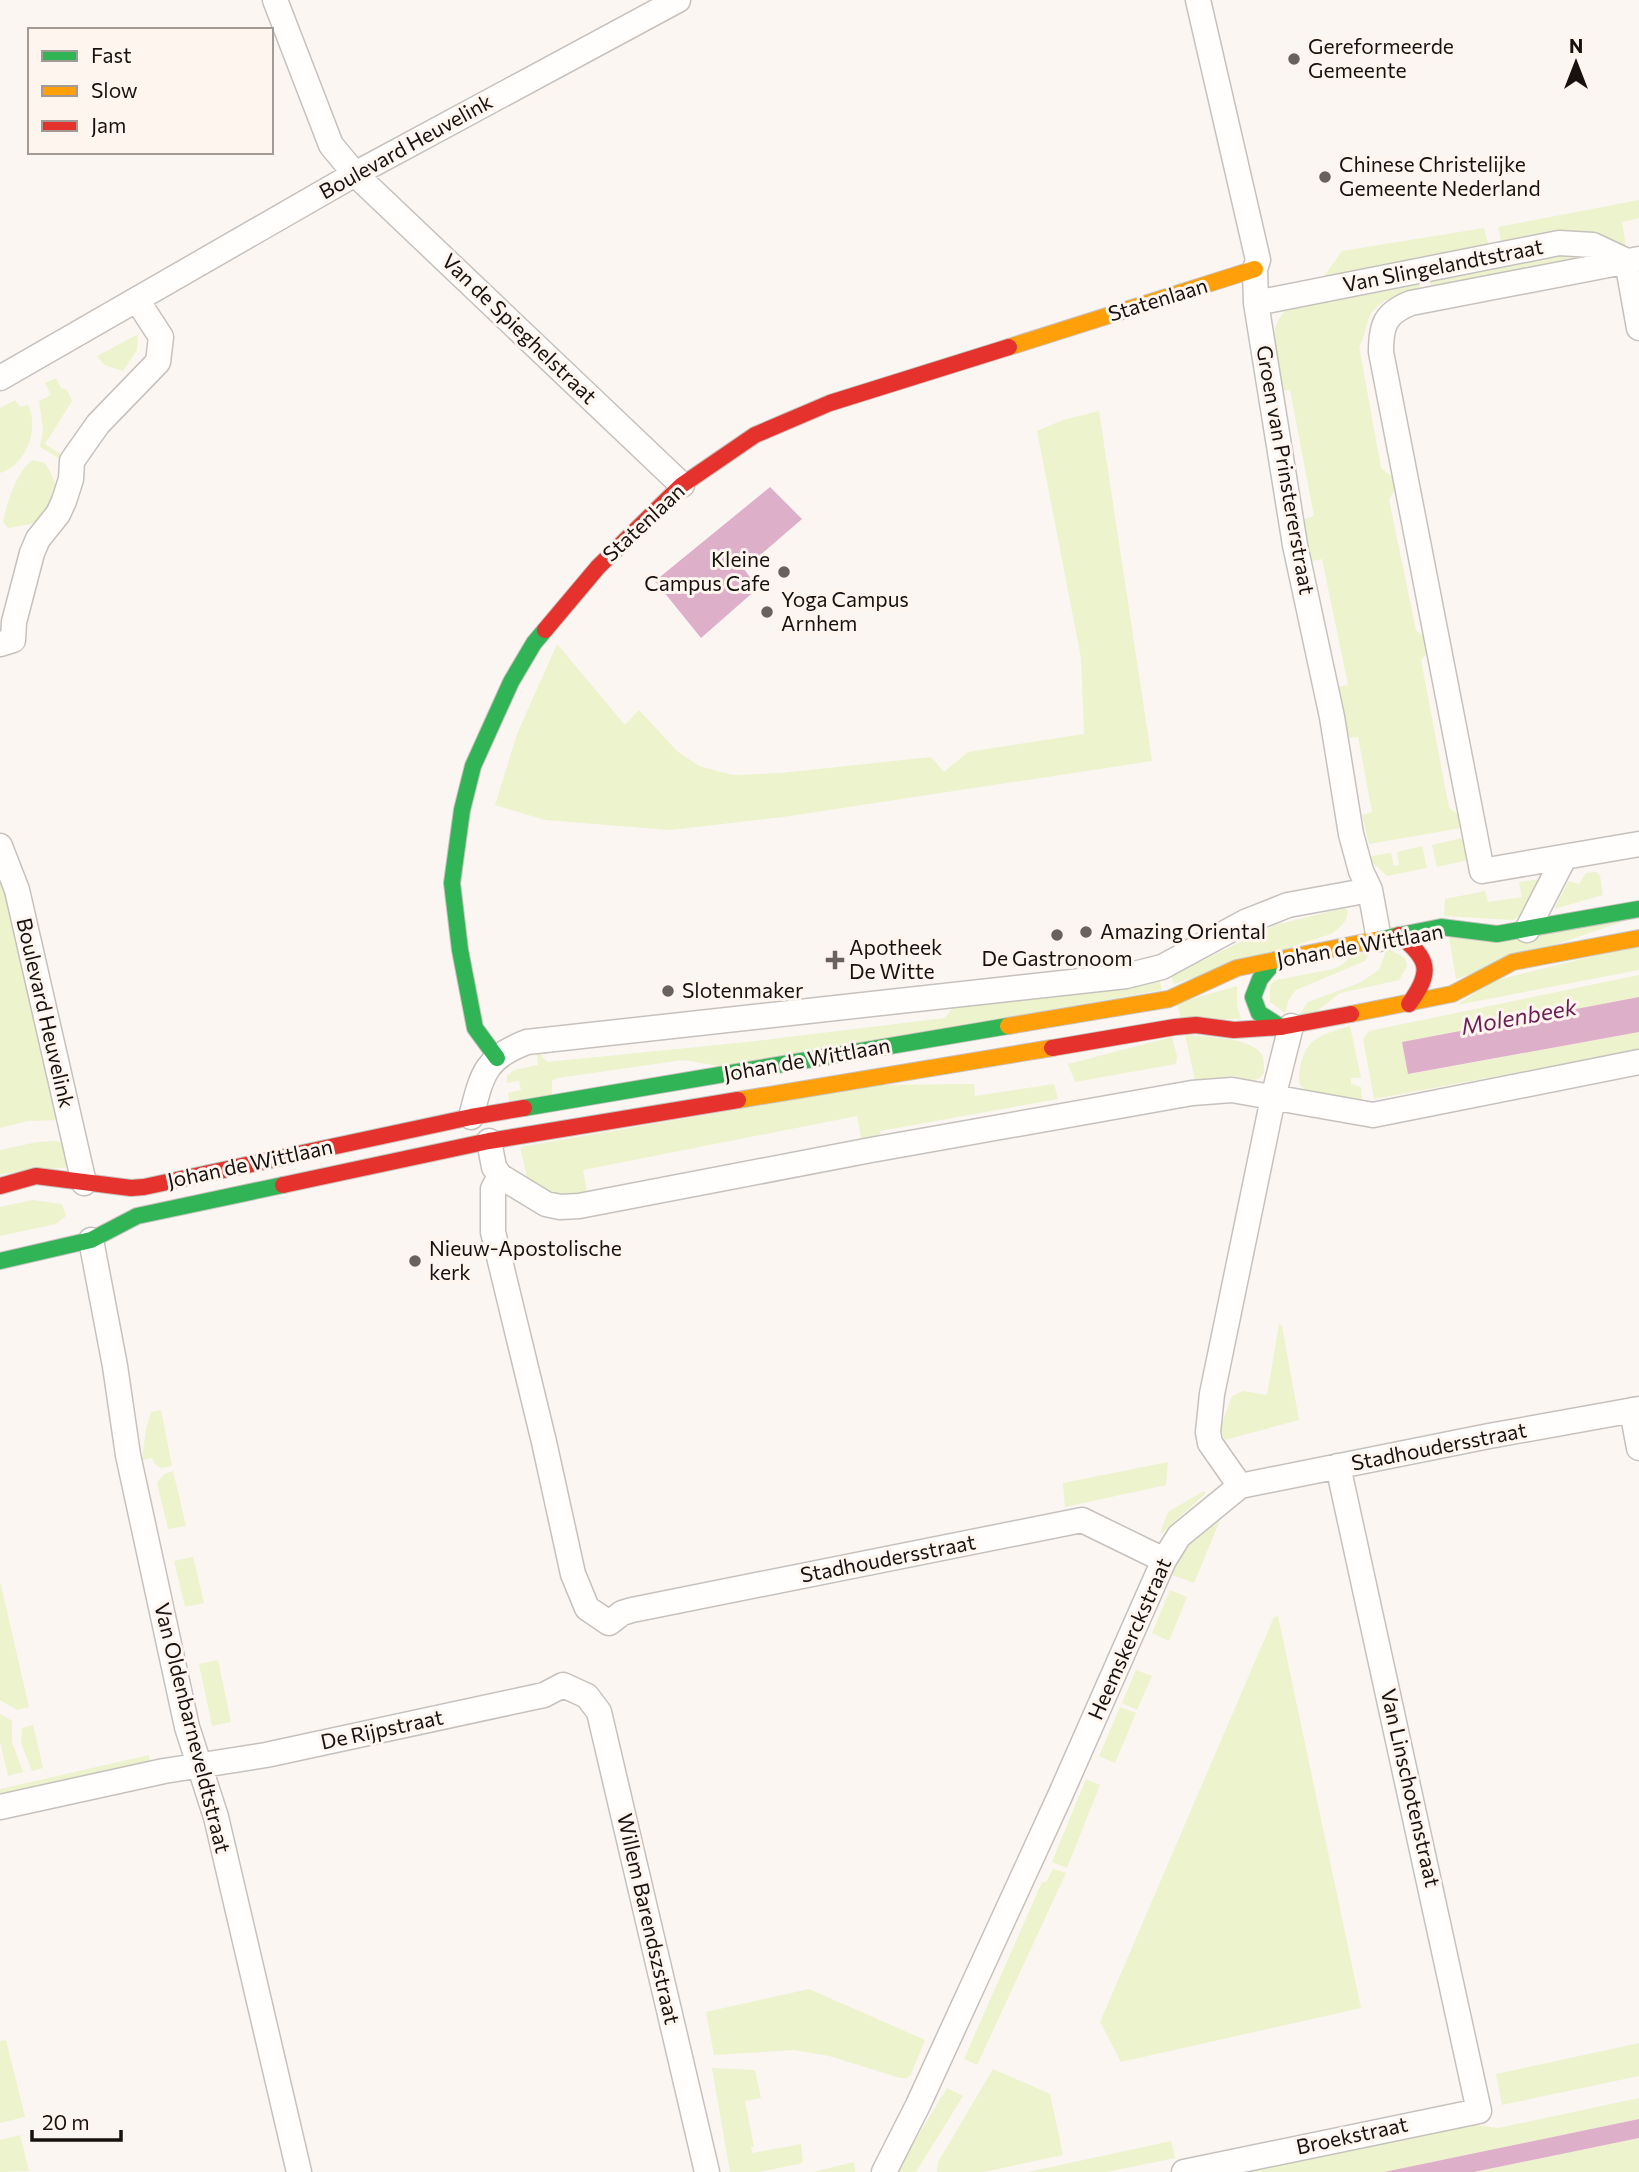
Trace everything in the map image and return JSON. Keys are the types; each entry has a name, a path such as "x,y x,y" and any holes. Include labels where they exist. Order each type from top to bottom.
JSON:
{"main road":[{"name":"Statenlaan","path":"497,1058 475,1028 460,950 452,883 462,810 473,766 511,682 534,643 597,567 682,485 755,435 830,403 1255,270"},
{"name":"Johan de Wittlaan","path":"86,1192 144,1188 471,1116 1169,999 1207,979 1237,968 1389,937 1441,928 1497,934 1639,909"},
{"path":"1389,937 1418,950 1422,958 1424,970 1421,988 1409,1004"},
{"name":"Johan de Wittlaan","path":"90,1231 137,1216 489,1141 1175,1027 1196,1025 1234,1030 1286,1027 1409,1004 1452,994 1475,979 1513,962 1639,938"},
{"path":"1276,960 1258,979 1253,993 1254,1005 1266,1021 1286,1027"},
{"path":"0,1186 36,1176 86,1192"},
{"path":"0,1261 90,1231"}],"street":[{"name":"Van de Spieghelstraat","path":"275,0 331,145 355,174 682,485"},
{"name":"Boulevard Heuvelink","path":"0,378 355,174 678,0"},
{"name":"Groen van Prinstererstraat","path":"1198,0 1258,260 1255,270 1256,303 1295,545 1332,717 1351,834 1361,871 1389,937"},
{"name":"Van Slingelandtstraat","path":"1256,303 1559,243 1593,245 1633,260"},
{"path":"1633,260 1639,328"},
{"name":"Van Slingelandtstraat","path":"1564,858 1482,871 1381,352 1381,333 1387,318 1399,308 1420,301 1633,260"},
{"path":"0,644 13,640 14,622 32,553 38,539 58,514 64,501 71,479 72,461 98,424 158,362 161,337 137,300"},
{"path":"1527,930 1564,858 1639,844"},
{"name":"Boulevard Heuvelink","path":"0,846 17,890 86,1192"},
{"name":"Johan de Wittlaan","path":"497,1058 510,1048 527,1042 1126,976 1162,967 1245,922 1288,905 1370,890"},
{"path":"1240,1486 1210,1443 1208,1424 1286,1027"},
{"path":"471,1116 482,1077 487,1067 497,1058"},
{"path":"489,1141 494,1167 500,1175 546,1204 560,1207 579,1206 1192,1093 1232,1090 1373,1115 1639,1062"},
{"name":"Stadhoudersstraat","path":"500,1175 493,1189 493,1232 573,1574 587,1608 609,1623 622,1613 632,1610 1082,1520 1164,1560"},
{"name":"Van Oldenbarneveldtstraat","path":"90,1231 128,1455 187,1727 219,1830 299,2172"},
{"path":"1635,1410 1639,1448"},
{"name":"Stadhoudersstraat","path":"1240,1486 1635,1410"},
{"name":"Van Linschotenstraat","path":"1338,1466 1479,2111"},
{"name":"Heemskerckstraat","path":"884,2172 918,2105 1054,1811 1164,1560 1179,1536 1240,1486"},
{"name":"De Rijpstraat","path":"0,1807 198,1765 266,1755 544,1695 563,1685"},
{"name":"Willem Barendszstraat","path":"563,1685 587,1696 599,1712 707,2172"},
{"name":"Broekstraat","path":"1184,2172 1479,2111"}],"green space":[{"path":"1639,200 1639,218 1622,222 1627,254 1502,246 1498,227"},
{"path":"1484,228 1489,248 1319,283 1342,251"},
{"path":"1580,252 1591,259 1431,289 1430,279"},
{"path":"1418,281 1421,292 1390,298 1377,306 1368,320 1359,346 1381,468 1394,478 1395,489 1389,500 1416,630 1426,639 1428,652 1421,660 1449,808 1459,815 1461,828 1369,844 1362,815 1372,812 1358,737 1347,738 1337,687 1348,685 1322,559 1312,561 1304,519 1314,516 1290,390 1279,391 1273,349 1275,329 1285,311"},
{"path":"138,334 137,350 123,371 104,365 97,356"},
{"path":"56,378 61,388 67,390 72,401 45,444 67,458 65,462 40,447 43,430 39,401 51,395 45,383"},
{"path":"15,400 20,407 28,405 31,435 17,463 0,473 0,408"},
{"path":"1099,411 1152,761 783,817 670,830 545,820 495,805 517,734 557,644 625,725 639,710 677,751 699,766 733,775 781,773 931,757 944,772 968,752 1084,734 1081,658 1037,431 1063,420"},
{"path":"32,460 45,463 51,472 55,487 53,499 41,522 8,528 3,522 10,497 21,472"},
{"path":"1463,838 1468,860 1437,867 1432,845"},
{"path":"1422,846 1427,868 1387,876 1372,862 1371,856 1391,853 1394,866 1399,865 1397,852"},
{"path":"1596,872 1600,876 1603,895 1554,909 1569,881 1579,884 1586,873"},
{"path":"1548,878 1525,913 1513,920 1444,916 1445,899 1485,891 1488,902 1522,897 1519,882"},
{"path":"2,879 59,1120 28,1121 0,1128 0,880"},
{"path":"1347,909 1347,917 1331,934 1174,984 1171,976 1275,925"},
{"path":"1639,916 1456,979 1449,937"},
{"path":"1639,945 1639,970 1457,1005 1492,981"},
{"path":"1387,948 1405,958 1407,966 1399,980 1340,993 1316,1012 1299,1015 1308,1002 1359,983 1379,970"},
{"path":"1371,949 1365,961 1296,990 1289,999 1285,1013 1270,1002 1270,985 1276,980 1333,969 1351,956"},
{"path":"1639,975 1639,997 1402,1042 1409,1074 1639,1032 1639,1050 1374,1099 1363,1039 1369,1031"},
{"path":"1160,981 1162,990 725,1067 683,1060 558,1078 552,1081 552,1095 509,1101 508,1093 521,1090 519,1081 507,1083 507,1076 514,1070 538,1065 539,1053 547,1062 747,1042 945,1018 954,1006"},
{"path":"1237,986 1237,1005 1241,1019 1181,1019 1177,1003"},
{"path":"1350,1026 1361,1078 1351,1078 1351,1084 1361,1087 1362,1099 1323,1095 1303,1088 1300,1084 1300,1068 1311,1043 1317,1038"},
{"path":"1185,1035 1228,1039 1250,1045 1263,1057 1264,1073 1259,1079 1249,1080 1233,1076 1195,1080"},
{"path":"1172,1037 1177,1056 1176,1064 1075,1082 1068,1064"},
{"path":"974,1084 975,1096 1054,1084 1058,1099 880,1131 881,1140 862,1143 857,1116 583,1170 588,1197 567,1198 528,1182 520,1147 878,1085"},
{"path":"55,1141 65,1143 69,1167 0,1174 0,1150"},
{"path":"32,1200 62,1204 66,1216 56,1224 0,1236 0,1207"},
{"path":"1279,1324 1282,1326 1299,1420 1225,1440 1220,1428 1232,1396 1243,1391 1267,1395"},
{"path":"161,1410 172,1466 160,1468 152,1458 142,1460 151,1412"},
{"path":"1168,1462 1166,1485 1065,1507 1063,1483"},
{"path":"173,1471 186,1526 168,1529 157,1483 164,1474"},
{"path":"1204,1491 1206,1493 1160,1533 1168,1512"},
{"path":"1225,1508 1194,1583 1169,1574 1177,1554"},
{"path":"193,1557 204,1603 185,1607 174,1561"},
{"path":"0,1581 29,1707 17,1710 0,1700"},
{"path":"1170,1590 1187,1597 1169,1641 1152,1633"},
{"path":"1278,1616 1361,2008 1121,2062 1100,2022 1274,1617"},
{"path":"218,1660 231,1722 212,1726 199,1664"},
{"path":"1136,1670 1152,1676 1137,1710 1122,1703"},
{"path":"1120,1707 1136,1713 1115,1763 1099,1756"},
{"path":"0,1714 12,1721 12,1742 23,1772 8,1776 0,1742"},
{"path":"33,1725 43,1768 32,1771 21,1743 22,1728"},
{"path":"149,1755 150,1765 0,1799 0,1789"},
{"path":"1086,1779 1100,1785 1067,1868 1052,1862"},
{"path":"1053,1869 1066,1873 977,2065 964,2059 1042,1882 1046,1882"},
{"path":"809,1989 925,2040 911,2074 907,2078 900,2078 829,2056 794,2050 714,2055 706,2012"},
{"path":"6,2040 25,2117 0,2123 0,2041"},
{"path":"1639,2043 1639,2076 1502,2105 1496,2074"},
{"path":"712,2068 755,2070 761,2098 745,2101 754,2147 751,2147 752,2153 801,2144 803,2163 759,2172 730,2172"},
{"path":"993,2069 1050,2094 1063,2155 984,2172 937,2172 938,2162"},
{"path":"947,2088 963,2096 916,2172 889,2172 898,2149 914,2142"},
{"path":"1639,2098 1639,2119 1384,2172 1234,2172 1462,2123 1498,2128"},
{"path":"20,2135 29,2171 0,2172 0,2140"},
{"path":"1639,2138 1639,2172 1474,2172"},
{"path":"1171,2141 1175,2158 1107,2172 1028,2172"},
{"path":"854,2162 855,2172 813,2172"}],"shaded area":[{"path":"770,487 802,519 744,569 758,588 701,638 655,581"},
{"path":"1639,997 1639,1032 1408,1074 1402,1042"},
{"path":"1639,2119 1639,2138 1474,2172 1384,2172"}],"traffic: fast":[{"path":"497,1058 475,1028 460,950 452,883 462,810 473,766 511,682 545,630"},
{"path":"1380,939 1441,927 1497,934 1639,909"},
{"path":"1276,960 1260,979 1253,997 1259,1013 1281,1027"},
{"path":"524,1108 1008,1026"},
{"path":"0,1261 91,1240 137,1216 283,1185"}],"traffic: slow":[{"path":"1009,347 1255,269"},
{"path":"1351,1014 1452,994 1513,962 1639,938"},
{"path":"1008,1026 1169,999 1237,968 1380,939"},
{"path":"738,1100 1052,1048"}],"traffic: jam":[{"path":"545,630 598,567 682,485 755,435 830,403 1009,347"},
{"path":"1399,935 1417,951 1424,966 1422,983 1409,1004"},
{"path":"1052,1048 1175,1027 1196,1025 1234,1030 1281,1027 1351,1014"},
{"path":"283,1185 489,1141 738,1100"},
{"path":"0,1186 36,1176 131,1188 144,1187 524,1108"}],"place":[{"name":"Gereformeerde Gemeente","path":"1294,59"},
{"name":"Chinese Christelijke Gemeente Nederland","path":"1325,177"},
{"name":"Kleine Campus Cafe","path":"784,572"},
{"name":"Yoga Campus Arnhem","path":"767,612"},
{"name":"Amazing Oriental","path":"1086,932"},
{"name":"De Gastronoom","path":"1057,935"},
{"name":"Apotheek De Witte","path":"835,960"},
{"name":"Slotenmaker","path":"668,991"},
{"name":"Nieuw-Apostolische kerk","path":"415,1261"}],"water label":[{"name":"Molenbeek","path":"1519,1017"}]}
